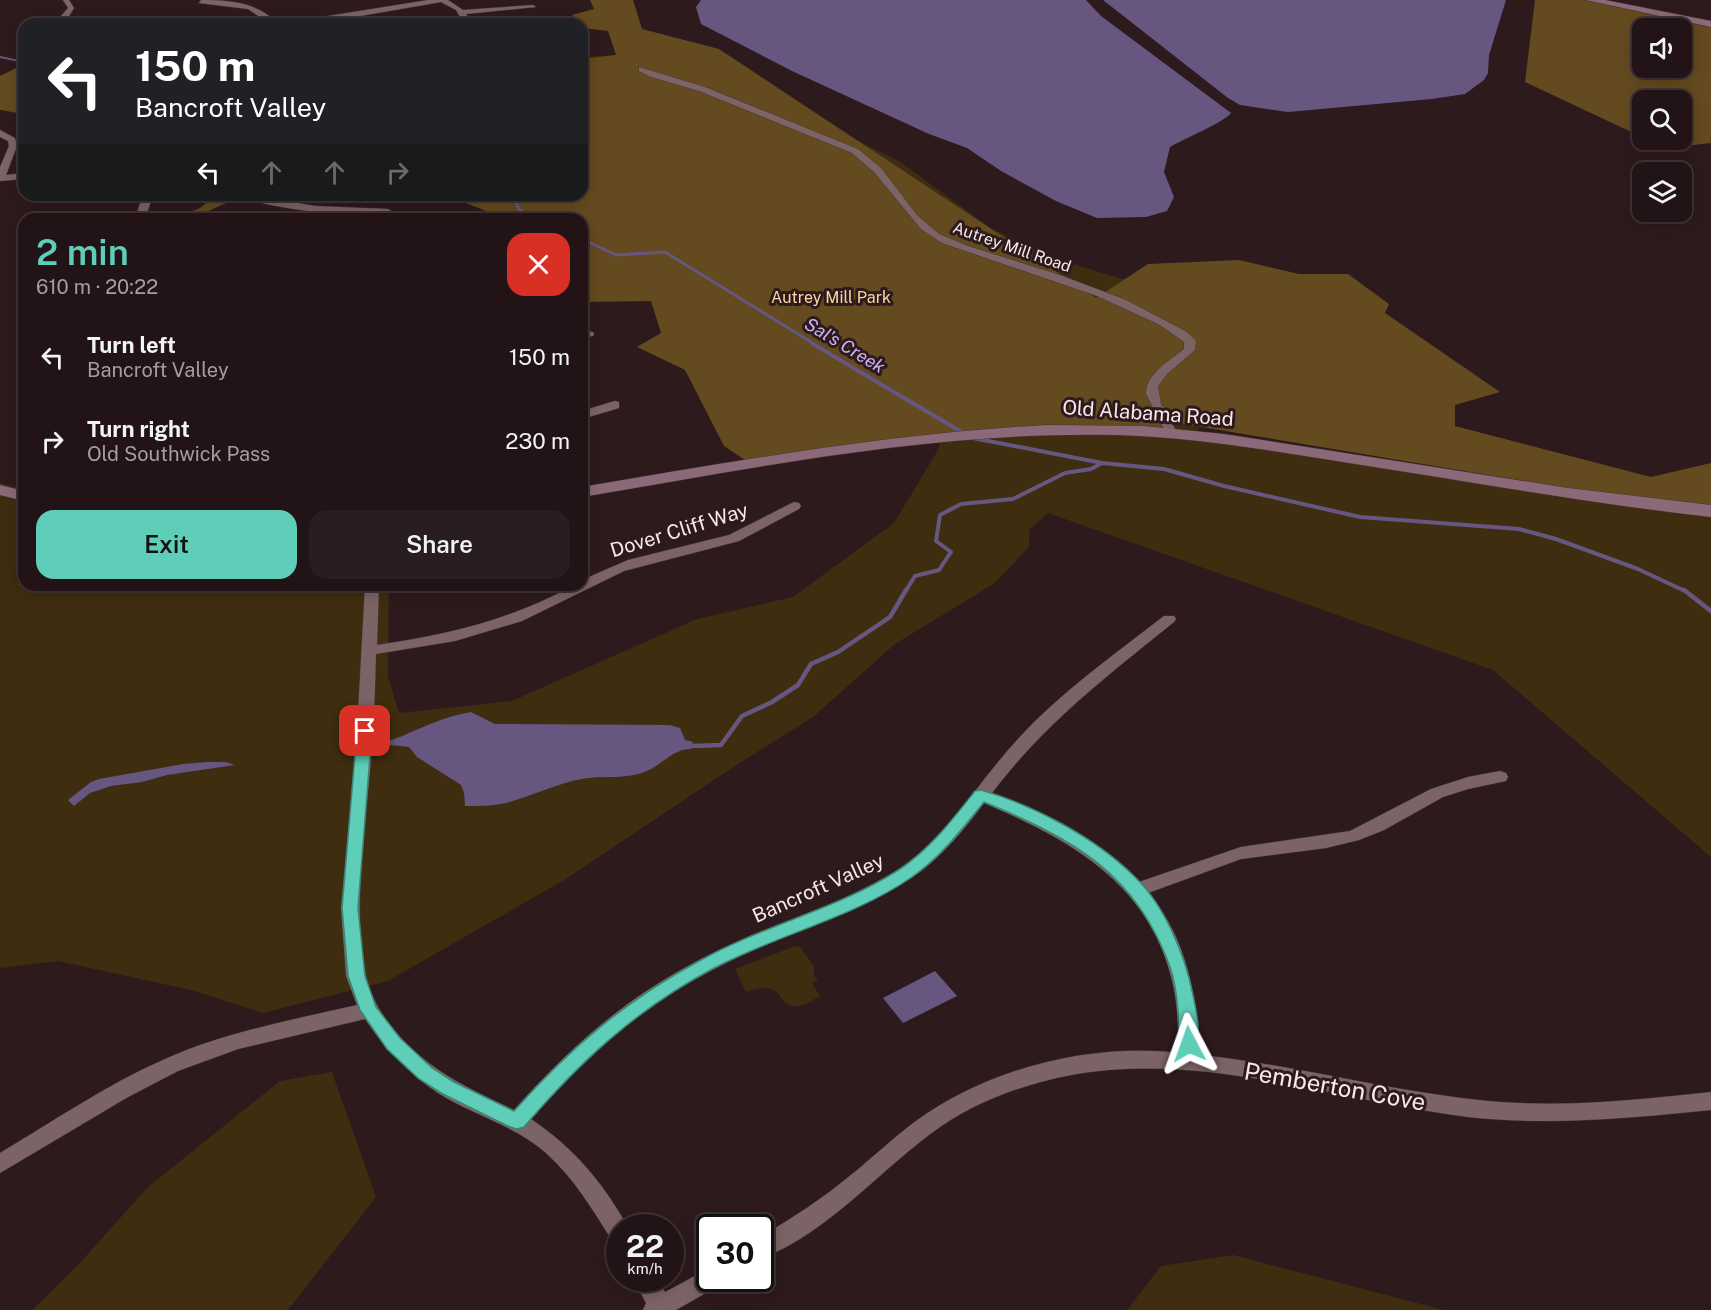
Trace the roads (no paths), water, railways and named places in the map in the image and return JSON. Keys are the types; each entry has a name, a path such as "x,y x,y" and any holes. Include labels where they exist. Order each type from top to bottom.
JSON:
{"main road":[{"path":"1591,0 1711,24"},
{"name":"Old Alabama Road","path":"588,491 930,437 1050,429 1172,434 1270,445 1622,500 1711,511"},
{"path":"0,490 18,494"}],"street":[{"path":"65,18 71,8 66,0"},
{"path":"335,18 441,0 453,4 465,18"},
{"path":"201,2 249,7 267,18"},
{"path":"462,12 533,7"},
{"name":"Autrey Mill Road","path":"642,69 654,75 702,89 855,151 877,166 926,229 948,242 1056,278 1121,303 1183,334 1190,341 1189,350 1157,377 1150,389 1151,399 1172,434"},
{"path":"0,133 12,140 13,146 0,178 18,176"},
{"path":"266,201 320,211 388,212"},
{"path":"588,413 615,405"},
{"name":"Dover Cliff Way","path":"588,584 618,568 651,557 734,538 758,528 794,506"},
{"path":"372,591 364,751 350,908 356,976 369,1010 394,1044 426,1073 447,1088 517,1121 553,1146 588,1183 608,1214"},
{"name":"Dover Cliff Way","path":"369,651 446,640 501,625 540,609 574,591"},
{"name":"Bancroft Valley","path":"517,1121 558,1074 648,998 709,963 771,934 857,900 906,873 944,840 1020,746 1046,718 1168,619"},
{"path":"1137,890 1241,853 1354,836 1376,827 1437,792 1476,780 1500,777"},
{"path":"981,795 1029,814 1075,838 1137,890 1160,924 1179,969 1187,1009 1190,1061"},
{"path":"0,1164 117,1094 192,1056 253,1037 369,1010"},
{"name":"Pemberton Cove","path":"774,1241 801,1226 847,1192 932,1122 979,1096 1030,1076 1078,1064 1126,1060 1190,1061 1417,1101 1513,1112 1613,1111 1711,1101"},
{"path":"651,1292 659,1309 696,1287"}],"waterway":[{"name":"Sal's Creek","path":"0,57 18,61"},
{"name":"Sal's Creek","path":"515,201 519,209 525,213"},
{"name":"Sal's Creek","path":"588,242 616,255 665,252 816,345"},
{"name":"Sal's Creek","path":"813,344 965,434"},
{"name":"Sal's Creek","path":"973,438 1102,463"},
{"path":"905,592 915,576 939,570 951,552 936,541 940,515 961,504 1013,499 1065,473 1091,469 1102,463"},
{"path":"1102,463 1164,469 1224,486 1360,517 1519,529 1556,539 1638,569 1686,591"},
{"path":"692,746 721,745 742,716 772,702 798,685 811,664 838,652 890,617 906,590"},
{"path":"1686,591 1711,611"}],"park label":[{"name":"Autrey Mill Park","path":"831,297"}]}
